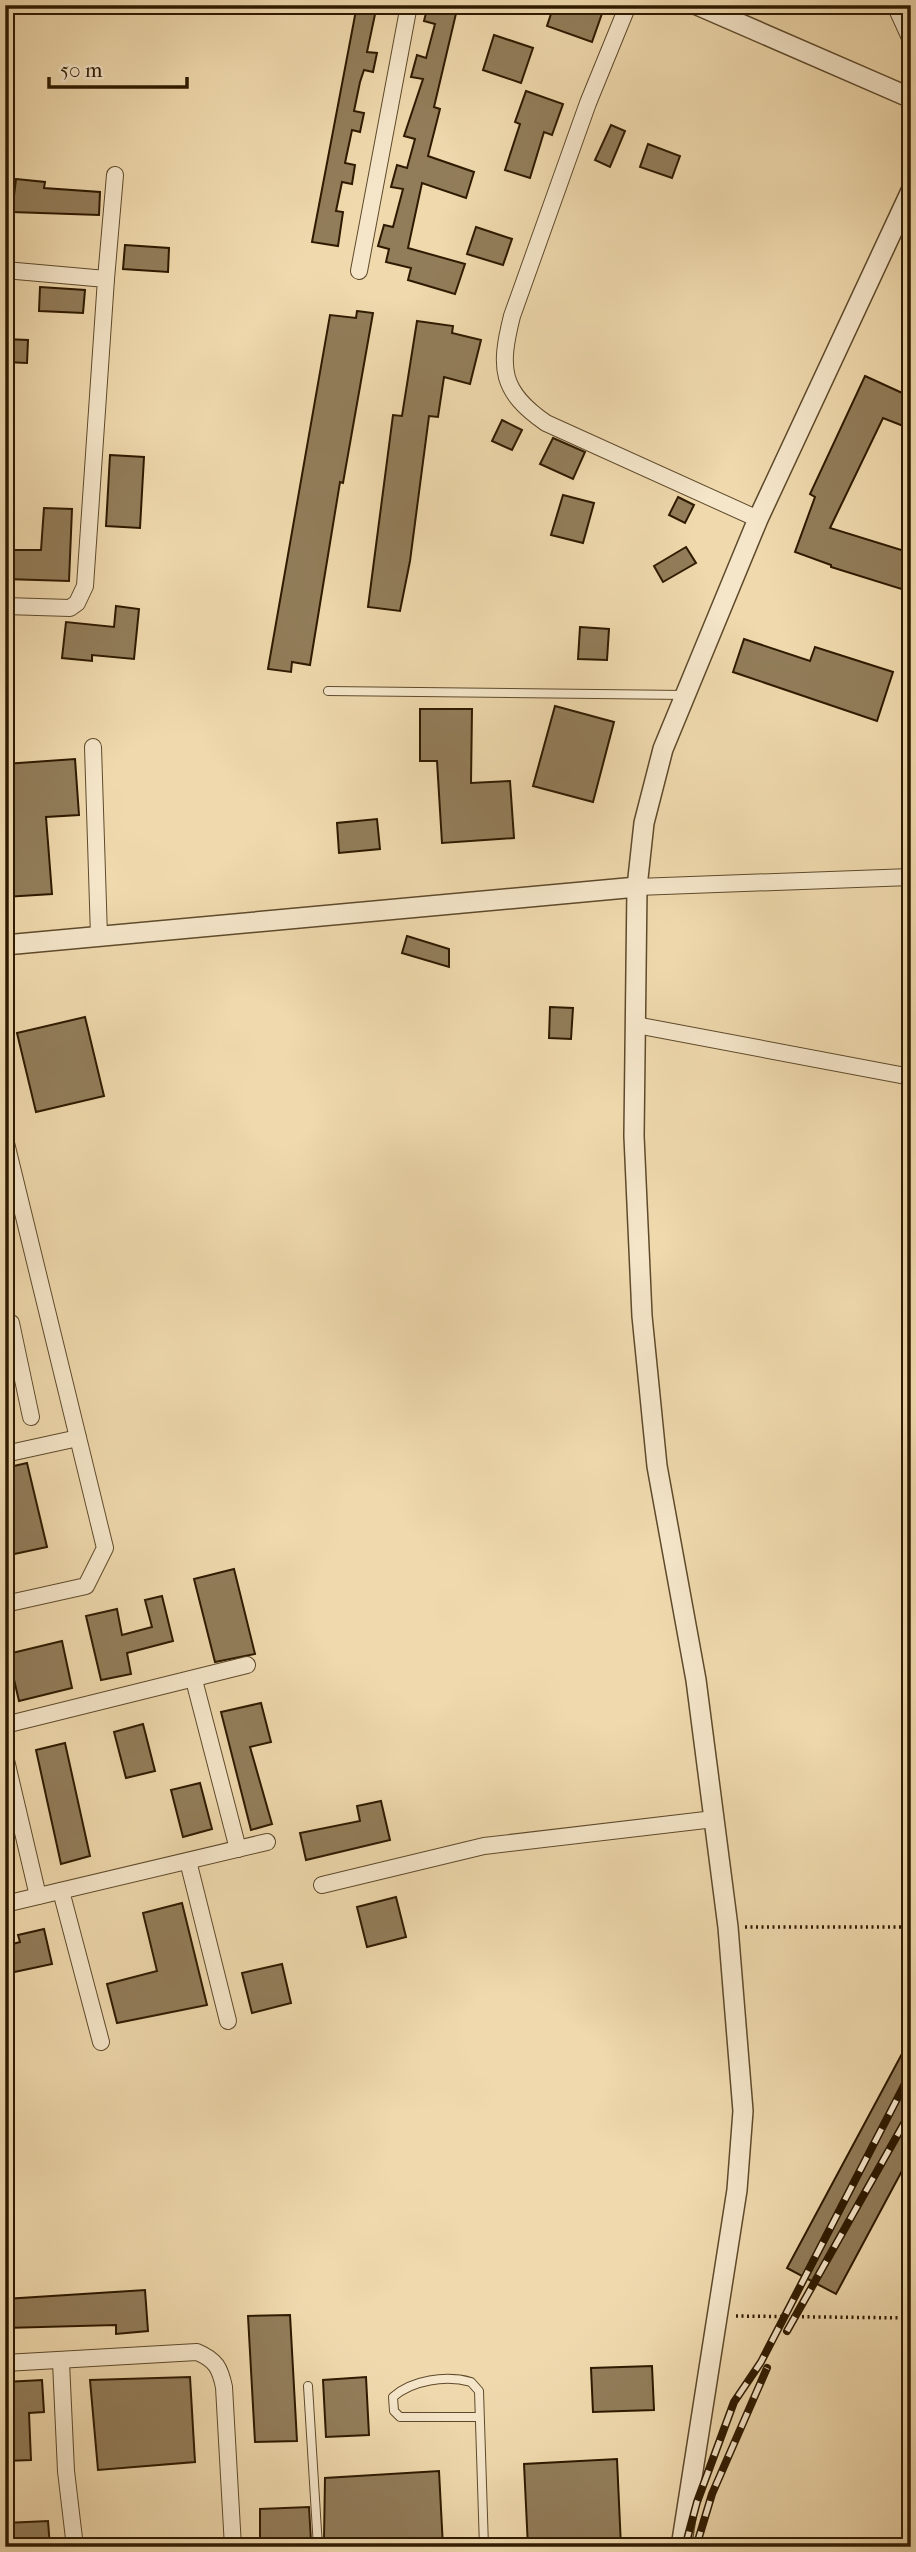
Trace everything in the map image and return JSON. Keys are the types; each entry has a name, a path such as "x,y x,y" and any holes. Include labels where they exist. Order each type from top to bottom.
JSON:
{"street":[{"path":"359,271 409,5"},
{"path":"628,5 588,103 512,316 504,356 507,377 522,406 545,423 758,519"},
{"path":"697,5 911,98"},
{"path":"895,5 911,40"},
{"path":"5,606 59,610 70,608 77,603 85,586 115,175"},
{"path":"681,2547 737,2190 743,2111 728,1927 696,1681 657,1466 642,1316 634,1136 637,887 644,822 663,749 758,519 911,191"},
{"path":"5,270 106,279"},
{"path":"93,747 99,936"},
{"path":"5,945 637,887 911,877"},
{"path":"636,1025 911,1077"},
{"path":"5,1139 105,1548 86,1586 5,1604"},
{"path":"5,1324 11,1323 31,1417"},
{"path":"5,1454 78,1438"},
{"path":"5,1725 194,1681 247,1665"},
{"path":"194,1681 238,1849"},
{"path":"5,1756 38,1896"},
{"path":"322,1885 484,1846 714,1819"},
{"path":"5,1904 267,1842"},
{"path":"188,1861 228,2021"},
{"path":"61,1891 101,2042"},
{"path":"5,2363 61,2362 197,2352 212,2358 220,2369 224,2387 233,2547"},
{"path":"61,2362 67,2485 75,2547"}],"lane":[{"path":"328,691 685,695"},
{"path":"479,2417 400,2417 394,2411 393,2397 414,2385 460,2379 471,2382 479,2391 484,2547"},
{"path":"308,2386 318,2547"}],"path":[{"path":"728,1927 911,1927"},
{"path":"716,2315 911,2318"}],"building":[{"path":"357,5 377,5 367,52 377,53 373,72 364,70 354,111 364,113 360,132 352,130 345,163 355,165 352,184 342,182 336,211 343,212 338,246 312,242"},
{"path":"428,5 458,5 434,107 440,109 428,156 474,172 466,198 422,183 408,248 465,264 455,294 408,280 411,268 386,262 389,249 378,246 384,225 393,227 403,189 391,187 397,165 407,168 415,139 404,136 423,79 411,77 417,55 426,58 435,24 424,21"},
{"path":"554,5 605,5 592,42 547,26"},
{"path":"494,35 533,48 521,83 483,70"},
{"path":"526,91 563,104 552,135 544,132 530,178 505,170 520,124 515,122"},
{"path":"611,125 625,131 610,167 595,160"},
{"path":"648,144 680,156 672,178 640,167"},
{"path":"16,179 45,182 44,188 100,192 99,215 12,212"},
{"path":"476,227 512,239 503,265 467,254"},
{"path":"125,245 169,248 168,272 123,269"},
{"path":"40,287 85,290 83,313 39,311"},
{"path":"357,311 373,313 343,483 340,482 310,665 292,662 291,672 268,669 330,315 356,318"},
{"path":"417,321 453,326 452,333 481,340 470,384 444,377 438,417 429,416 410,561 400,611 368,607 393,415 402,416"},
{"path":"5,339 28,340 27,363 5,362"},
{"path":"865,376 911,397 911,429 883,418 830,528 911,553 911,592 831,567 795,552 815,497 810,494"},
{"path":"502,420 522,430 512,450 492,441"},
{"path":"553,438 585,452 573,479 540,464"},
{"path":"110,455 144,457 140,528 106,526"},
{"path":"563,495 594,503 583,543 551,535"},
{"path":"678,497 694,505 685,523 669,515"},
{"path":"44,508 72,509 69,581 5,579 5,550 41,550"},
{"path":"686,547 696,563 663,582 654,566"},
{"path":"116,606 139,609 134,659 92,655 92,661 62,658 66,622 114,627"},
{"path":"580,627 609,629 607,660 578,659"},
{"path":"744,639 810,661 815,647 893,672 877,721 733,672"},
{"path":"555,706 614,722 593,802 533,786"},
{"path":"420,709 472,709 471,783 510,781 514,838 442,843 437,761 420,761"},
{"path":"75,759 79,815 46,817 52,894 5,897 5,764"},
{"path":"377,819 380,849 339,853 337,823"},
{"path":"407,936 449,949 449,967 402,953"},
{"path":"550,1007 573,1008 571,1039 549,1038"},
{"path":"85,1017 104,1096 36,1112 17,1033"},
{"path":"27,1463 47,1547 5,1556 5,1468"},
{"path":"234,1569 255,1654 215,1662 194,1579"},
{"path":"162,1596 173,1641 127,1653 131,1674 101,1680 86,1616 117,1609 122,1635 152,1627 145,1600"},
{"path":"62,1641 72,1688 19,1701 8,1654"},
{"path":"261,1703 271,1742 250,1747 272,1824 251,1830 221,1712"},
{"path":"143,1724 155,1771 126,1778 114,1732"},
{"path":"65,1743 90,1856 61,1864 36,1750"},
{"path":"200,1783 212,1829 183,1837 171,1790"},
{"path":"381,1801 390,1840 306,1860 300,1833 360,1821 357,1806"},
{"path":"396,1897 406,1937 367,1947 357,1907"},
{"path":"182,1903 207,2005 117,2023 107,1984 157,1971 143,1913"},
{"path":"44,1929 52,1964 5,1974 5,1946 20,1942 18,1935"},
{"path":"282,1964 291,2003 252,2013 242,1973"},
{"path":"911,2037 911,2154 836,2294 787,2268"},
{"path":"145,2290 148,2331 116,2334 116,2325 5,2328 5,2299"},
{"path":"290,2315 297,2441 255,2442 248,2316"},
{"path":"652,2366 654,2410 593,2412 591,2368"},
{"path":"190,2377 195,2462 98,2470 90,2380"},
{"path":"366,2377 369,2435 326,2437 323,2380"},
{"path":"42,2380 44,2412 29,2413 31,2460 5,2461 5,2382"},
{"path":"617,2459 621,2547 528,2547 524,2464"},
{"path":"439,2471 443,2547 329,2547 328,2540 324,2540 325,2478"},
{"path":"309,2507 311,2541 260,2543 260,2509"},
{"path":"48,2521 50,2547 5,2547 5,2523"}],"railway":[{"path":"685,2547 697,2502 734,2402 761,2362 911,2072"},
{"path":"787,2331 911,2111"},
{"path":"696,2547 712,2494 767,2368"}]}
